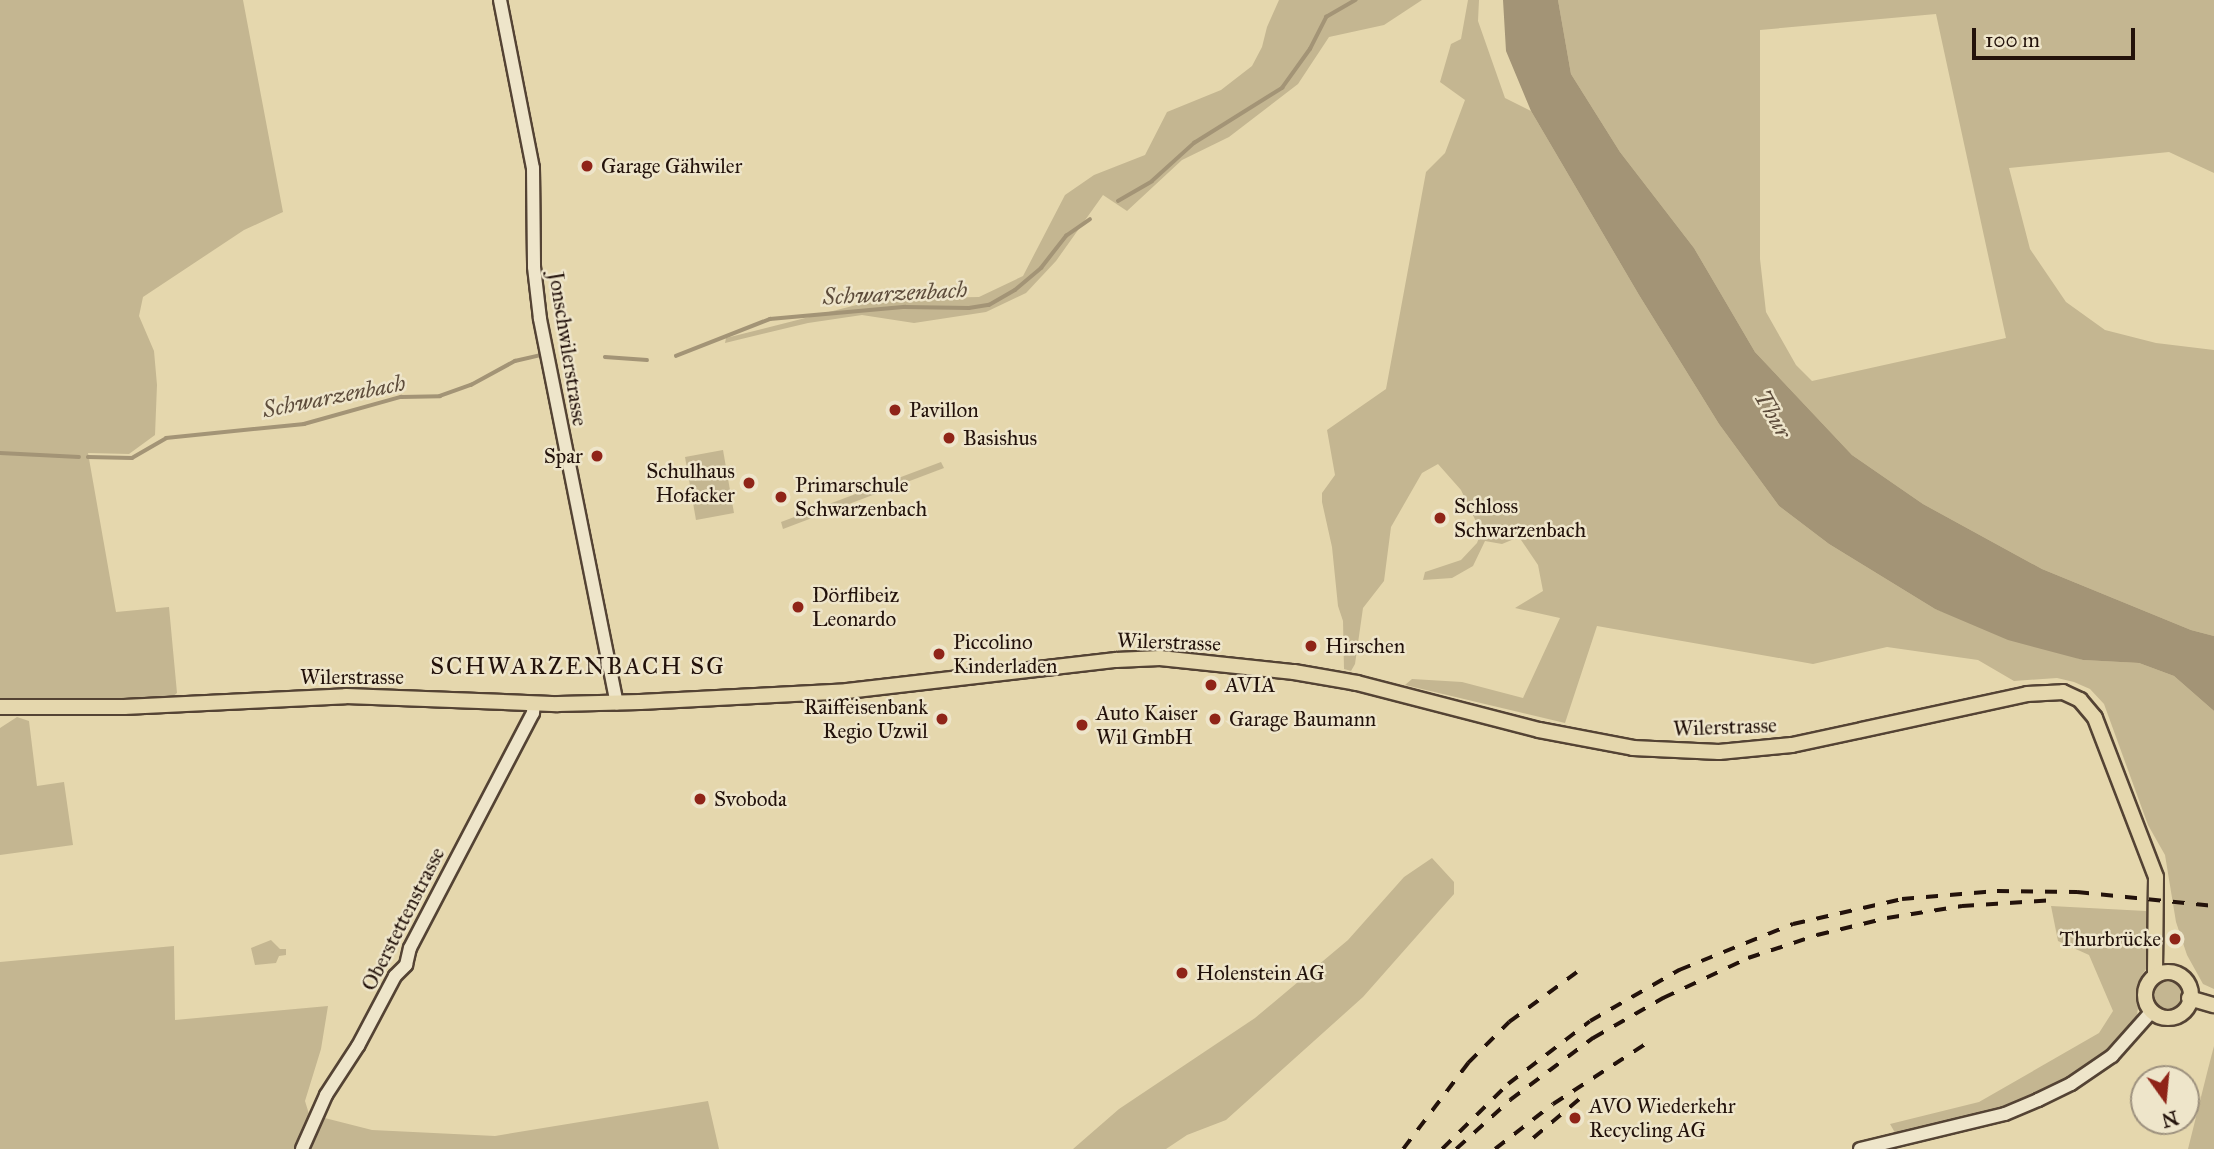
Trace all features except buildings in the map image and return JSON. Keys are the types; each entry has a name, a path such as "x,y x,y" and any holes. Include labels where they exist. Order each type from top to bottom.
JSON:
{"main road":[{"name":"Wilerstrasse","path":"0,707 124,707 346,696 534,704 617,703 847,691 1116,660 1160,658 1294,672 1357,683 1587,740 1633,748 1719,752 1791,746 2027,694 2063,692 2085,704 2104,741 2155,877 2155,974 2146,992 2152,1011"},
{"name":"Wilerstrasse","path":"2157,926 2172,971 2184,980 2189,998"},
{"path":"2155,974 2172,971"},
{"path":"2152,1011 2160,1018 2174,1019 2185,1011 2189,998 2214,1005"}],"street":[{"name":"Jonschwilerstrasse","path":"500,0 533,166 536,204 534,267 538,308 617,703"},
{"name":"Oberstettenstrasse","path":"302,1149 326,1095 362,1040 395,976 406,965 410,948 533,713 534,704"},
{"path":"1860,1149 2005,1114 2049,1095 2071,1084 2112,1056 2152,1011"}],"shaded area":[{"path":"0,0 243,0 283,212 244,230 143,297 139,316 154,351 157,385 155,435 129,454 88,453 116,612 169,607 177,693 172,697 104,701 0,701"},
{"path":"1279,0 1422,0 1384,25 1329,37 1298,84 1229,137 1182,160 1127,211 1103,195 1056,261 1026,293 986,312 914,323 862,315 808,323 725,343 726,338 880,299 979,297 1023,276 1065,195 1094,175 1145,155 1167,112 1221,90 1252,66"},
{"path":"1468,0 1479,0 1478,21 1505,98 1531,111 1639,295 1719,424 1779,506 1829,544 1935,609 2083,660 2139,663 2174,676 2214,711 2214,989 2203,984 2187,955 2176,922 2165,855 2148,825 2104,704 2090,689 2074,682 2057,678 2014,681 1978,660 1887,647 1813,664 1597,626 1565,723 1405,685 1412,679 1462,682 1523,698 1560,618 1515,608 1543,591 1538,565 1519,537 1502,544 1485,541 1473,566 1452,578 1423,580 1425,572 1461,560 1477,543 1481,532 1461,490 1438,464 1422,473 1391,527 1384,581 1363,608 1355,664 1351,671 1344,669 1343,621 1338,606 1332,547 1322,502 1322,493 1335,475 1327,430 1386,389 1426,172 1445,153 1465,100 1440,82 1451,44 1461,39"},
{"path":"1558,0 2214,0 2214,173 2169,152 2009,168 2030,249 2066,302 2105,330 2156,343 2214,350 2214,636 2191,630 2042,569 1923,504 1852,455 1755,352 1694,248 1620,152 1571,74","holes":["1936,14 2006,338 1812,381 1796,365 1766,312 1760,259 1760,30"]},
{"path":"723,450 734,513 696,520 685,457"},
{"path":"941,462 944,468 783,529 781,522"},
{"path":"17,717 29,721 37,786 64,782 73,845 0,855 0,728"},
{"path":"1432,858 1454,882 1454,894 1363,997 1226,1120 1187,1135 1166,1149 1073,1149 1119,1109 1255,1018 1348,940 1404,877"},
{"path":"2051,906 2146,911 2149,965 2141,976 2136,1027 2112,1056 2038,1100 1898,1138 1890,1124 1979,1102 2099,1033 2113,1011 2089,955 2058,941"},
{"path":"271,940 280,949 286,949 286,955 279,956 276,963 255,965 251,948"},
{"path":"174,946 175,1020 328,1006 321,1049 305,1101 309,1114 372,1130 495,1136 708,1101 719,1149 0,1149 0,962"},
{"path":"2168,981 2178,985 2182,995 2178,1005 2168,1009 2158,1005 2154,995 2158,985"},
{"path":"2214,1046 2214,1149 2188,1149 2192,1135 2200,1135 2200,1101"}],"water":[{"name":"Thur","path":"1503,0 1558,0 1571,74 1620,152 1694,248 1755,352 1852,455 1923,504 2042,569 2191,630 2214,636 2214,711 2174,676 2139,663 2083,660 2008,640 1935,609 1829,544 1779,506 1719,424 1639,295 1531,111 1506,51"}],"waterway":[{"name":"Schwarzenbach","path":"1118,201 1152,181 1194,143 1282,88 1310,49 1326,17 1355,0"},
{"name":"Schwarzenbach","path":"676,356 770,319 905,307 969,308 989,305 1015,290 1041,268 1066,236 1090,219"},
{"name":"Schwarzenbach","path":"88,457 132,458 166,438 304,424 401,397 440,396 471,385 515,361 542,355"},
{"name":"Schwarzenbach","path":"605,357 647,360"},
{"name":"Schwarzenbach","path":"0,453 79,457"}],"railway":[{"path":"1442,1149 1508,1084 1590,1021 1679,970 1793,924 1902,899 1997,891 2077,892 2214,906"},
{"path":"1456,1149 1510,1100 1593,1038 1663,998 1748,958 1817,935 1887,918 1962,906 2055,900"},
{"path":"1403,1149 1468,1063 1509,1022 1577,972"},
{"path":"1495,1149 1553,1104 1653,1039"},
{"path":"1533,1138 1584,1095"}],"place":[{"name":"Garage Gähwiler","path":"587,166"},
{"name":"Pavillon","path":"895,410"},
{"name":"Basishus","path":"949,438"},
{"name":"Spar","path":"597,456"},
{"name":"Schulhaus Hofacker","path":"749,483"},
{"name":"Primarschule Schwarzenbach","path":"781,497"},
{"name":"Schloss Schwarzenbach","path":"1440,518"},
{"name":"Dörflibeiz Leonardo","path":"798,607"},
{"name":"Hirschen","path":"1311,646"},
{"name":"Piccolino Kinderladen","path":"939,654"},
{"name":"AVIA","path":"1211,685"},
{"name":"Raiffeisenbank Regio Uzwil","path":"942,719"},
{"name":"Garage Baumann","path":"1215,719"},
{"name":"Auto Kaiser Wil GmbH","path":"1082,725"},
{"name":"Svoboda","path":"700,799"},
{"name":"Thurbrücke","path":"2175,939"},
{"name":"Holenstein AG","path":"1182,973"},
{"name":"AVO Wiederkehr Recycling AG","path":"1575,1118"}],"district":[{"name":"SCHWARZENBACH SG","path":"578,667"}]}
